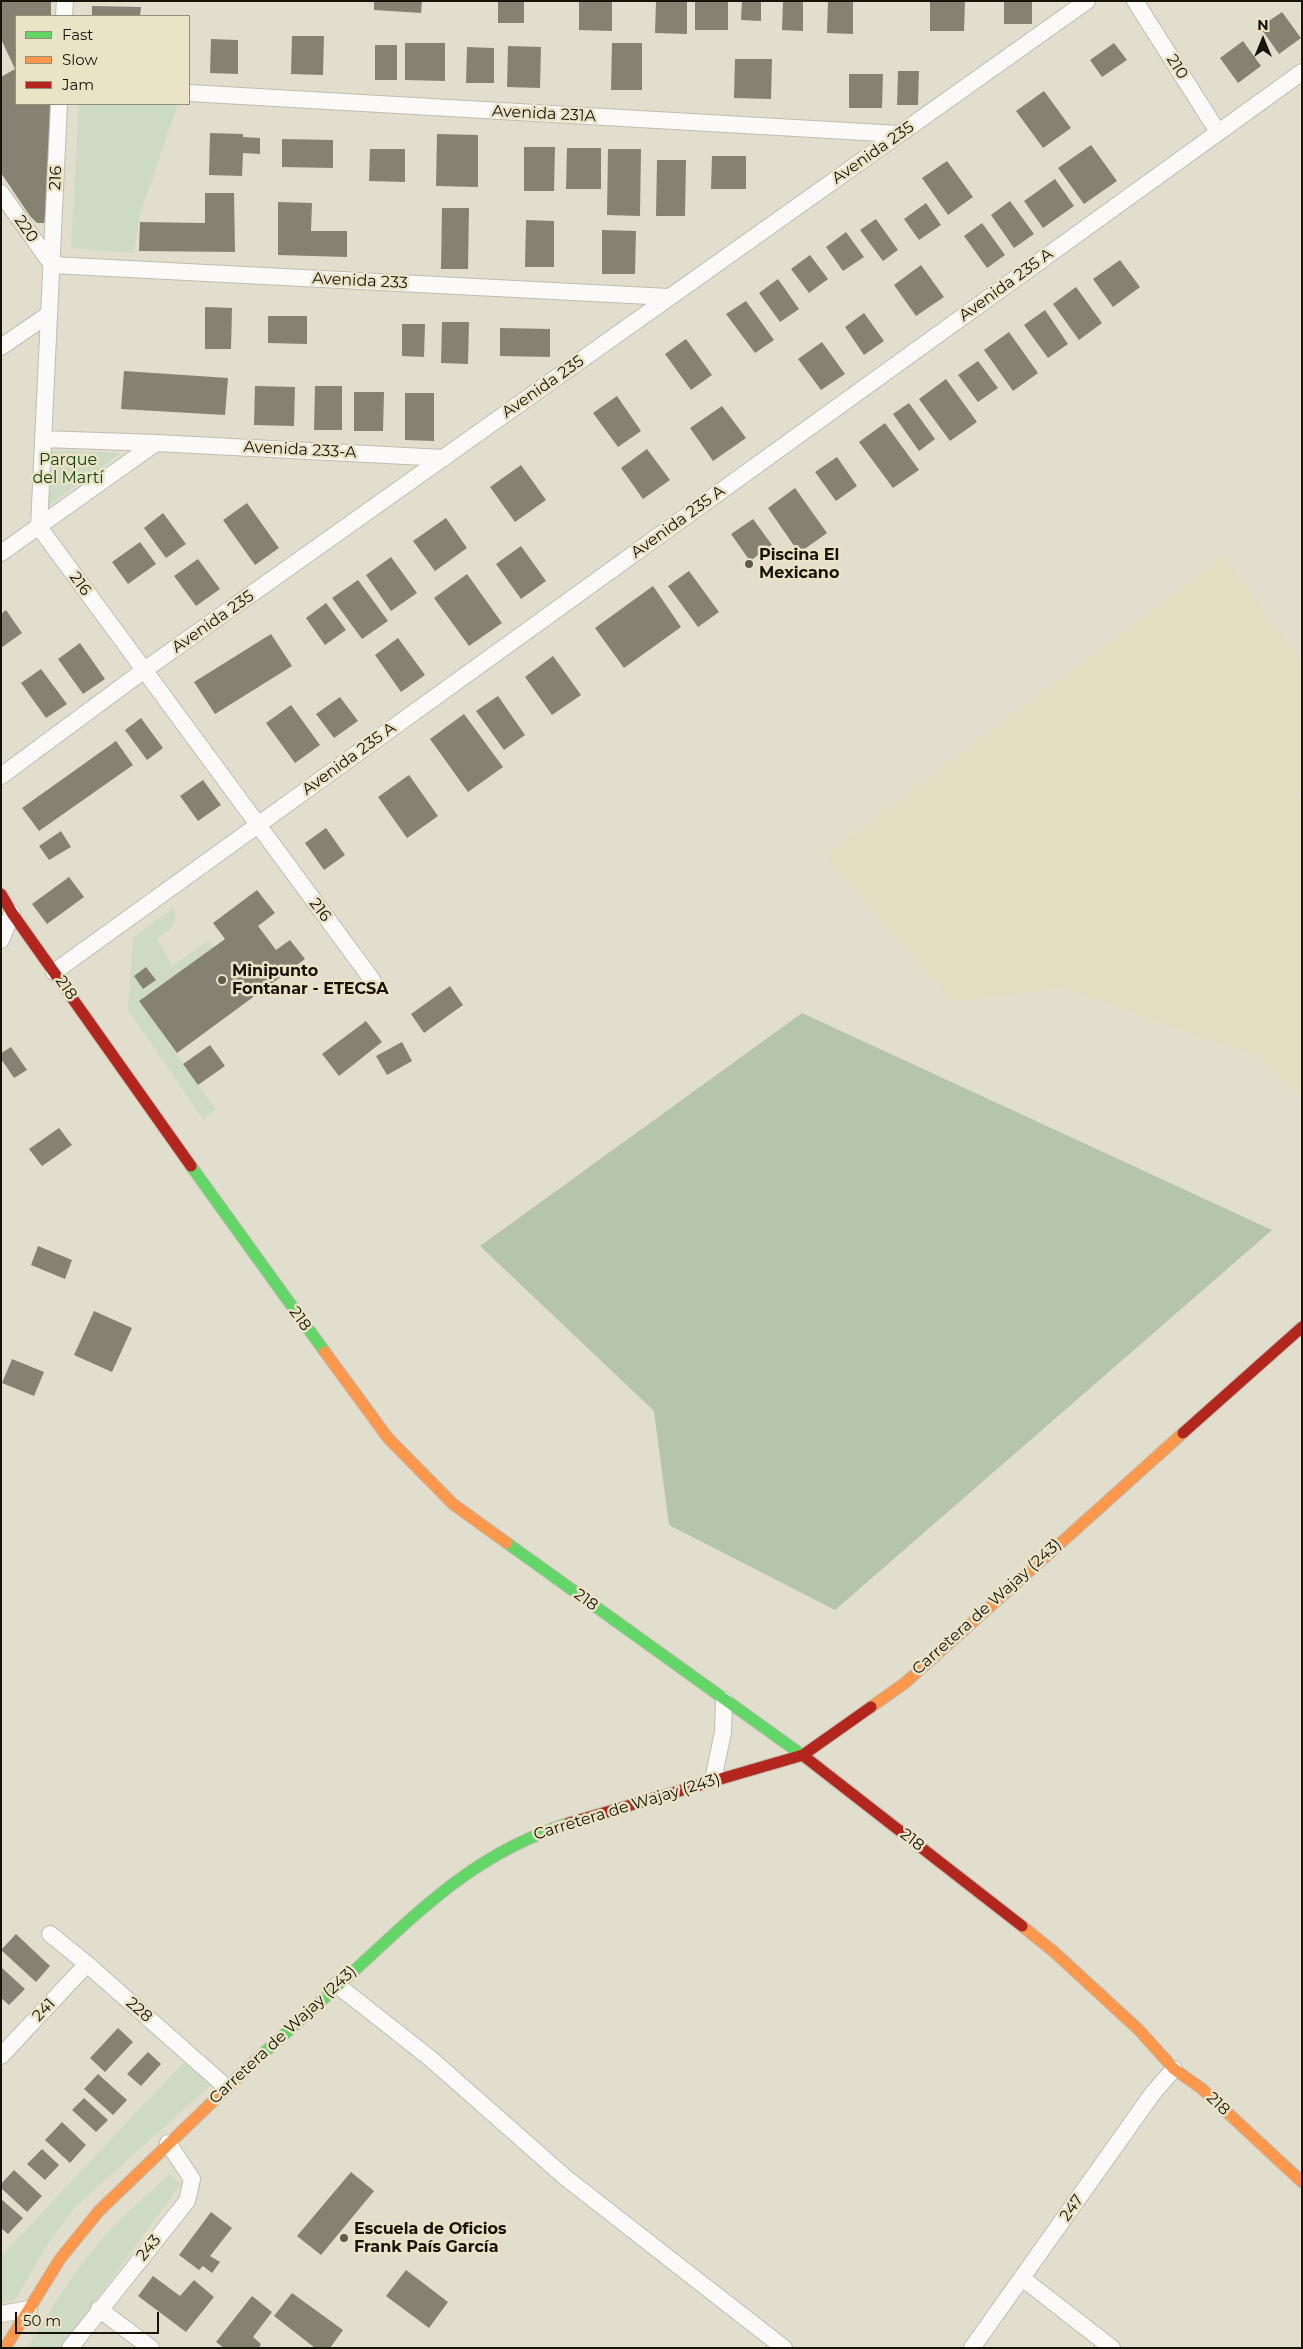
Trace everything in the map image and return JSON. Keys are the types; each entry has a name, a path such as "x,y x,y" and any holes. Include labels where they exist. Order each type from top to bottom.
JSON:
{"street":[{"path":"64,15 65,1"},
{"name":"Avenida 235","path":"1,776 143,671 1087,1"},
{"name":"210","path":"1135,1 1218,132"},
{"name":"Avenida 235 A","path":"54,972 1302,72"},
{"name":"Avenida 231A","path":"190,93 900,134"},
{"name":"216","path":"60,105 39,527 143,671 373,981"},
{"name":"220","path":"1,193 52,265"},
{"name":"Avenida 233","path":"52,265 669,297"},
{"path":"1,347 49,314"},
{"name":"Avenida 233-A","path":"43,439 444,458"},
{"path":"1,553 156,443"},
{"name":"218","path":"1,894 271,1279 388,1438 453,1504 803,1755 1053,1951 1139,2030 1174,2069 1201,2088 1302,2182"},
{"path":"1,940 12,912"},
{"name":"Carretera de Wajay (243)","path":"5,2348 60,2259 98,2211 226,2087 438,1894 484,1861 535,1834 586,1817 803,1755 905,1683 1052,1548 1302,1327"},
{"path":"714,1780 723,1732 724,1700"},
{"name":"228","path":"50,1934 87,1964 226,2087"},
{"name":"241","path":"1,2056 87,1964"},
{"path":"336,1985 431,2059 566,2178 784,2348"},
{"name":"247","path":"972,2348 1153,2093 1174,2069"},
{"name":"243","path":"70,2348 99,2309 187,2201 192,2179 168,2143"},
{"path":"1022,2278 1112,2348"},
{"path":"99,2309 151,2348"},
{"path":"1,2314 29,2310"}],"shaded area":[{"path":"1224,556 1302,661 1302,787 1294,793 1302,802 1302,1100 1257,1056 1061,988 952,1002 825,856"}],"green space":[{"path":"79,105 178,105 140,214 134,253 71,248"},
{"name":"Parque del Martí","path":"51,450 121,453 48,506"},
{"path":"173,908 175,918 172,926 157,939 173,966 209,940 214,947 140,1002 216,1110 203,1119 128,1010 133,938"},
{"path":"802,1013 1272,1230 835,1610 669,1525 654,1411 480,1246"},
{"path":"183,2063 212,2084 75,2207 47,2245 15,2300 1,2303 1,2256"},
{"path":"170,2174 181,2184 61,2348 27,2348 77,2271 104,2236"}],"building":[{"path":"1,1 51,1 51,15 15,15 15,69 1,39"},
{"path":"374,1 422,1 421,13 374,10"},
{"path":"498,1 524,1 524,23 498,23"},
{"path":"579,1 612,1 612,31 579,30"},
{"path":"656,1 687,1 687,34 655,33"},
{"path":"695,1 728,1 728,30 695,30"},
{"path":"742,1 761,1 761,21 741,20"},
{"path":"783,1 803,1 803,31 782,30"},
{"path":"828,1 853,1 853,34 827,33"},
{"path":"930,1 965,1 964,31 930,31"},
{"path":"1004,1 1032,1 1032,24 1004,24"},
{"path":"92,6 141,7 140,15 92,15"},
{"path":"1282,12 1301,38 1279,54 1260,27"},
{"path":"292,36 324,36 323,75 291,74"},
{"path":"211,39 238,40 238,74 210,73"},
{"path":"1243,41 1261,66 1238,83 1220,58"},
{"path":"405,43 445,43 445,81 405,80"},
{"path":"612,43 642,43 642,90 611,90"},
{"path":"1114,43 1127,60 1102,77 1090,60"},
{"path":"375,45 397,45 397,80 375,80"},
{"path":"508,46 541,47 540,88 507,87"},
{"path":"467,47 494,48 494,83 466,83"},
{"path":"735,59 772,59 771,99 734,98"},
{"path":"15,69 15,105 50,105 48,216 44,223 37,223 30,216 1,173 1,77"},
{"path":"898,71 919,71 918,105 897,105"},
{"path":"849,74 883,74 882,108 849,108"},
{"path":"1044,91 1071,128 1043,148 1016,111"},
{"path":"210,133 243,134 243,137 260,138 260,154 243,153 242,176 209,175"},
{"path":"437,134 478,135 478,187 436,186"},
{"path":"282,139 333,140 333,168 282,167"},
{"path":"1091,145 1117,181 1084,204 1058,168"},
{"path":"524,147 555,147 554,191 524,191"},
{"path":"567,148 601,148 601,189 566,189"},
{"path":"370,149 405,149 405,182 369,181"},
{"path":"608,149 641,149 640,216 607,215"},
{"path":"712,156 746,156 746,189 711,189"},
{"path":"657,160 686,160 685,216 656,216"},
{"path":"947,161 973,197 948,215 922,178"},
{"path":"1055,179 1074,206 1043,228 1024,201"},
{"path":"205,193 234,193 235,252 139,251 140,222 205,223"},
{"path":"1010,201 1034,234 1014,248 991,215"},
{"path":"278,202 312,203 311,231 347,231 347,257 278,255"},
{"path":"926,203 941,225 919,240 904,219"},
{"path":"442,208 469,208 468,269 441,269"},
{"path":"876,219 898,250 883,261 860,230"},
{"path":"526,220 554,221 554,267 525,267"},
{"path":"982,223 1005,255 987,268 964,236"},
{"path":"602,230 636,231 635,274 602,274"},
{"path":"846,232 864,257 843,271 826,247"},
{"path":"810,255 828,279 809,293 791,269"},
{"path":"1120,260 1140,287 1113,307 1093,279"},
{"path":"921,265 944,297 916,316 894,285"},
{"path":"778,279 799,309 780,322 759,293"},
{"path":"1076,287 1102,323 1079,340 1053,304"},
{"path":"746,301 774,340 755,353 726,314"},
{"path":"205,307 232,308 231,349 205,349"},
{"path":"1045,310 1068,344 1048,358 1024,325"},
{"path":"864,313 884,341 864,355 845,327"},
{"path":"268,316 307,316 307,344 268,343"},
{"path":"442,322 469,322 468,364 441,363"},
{"path":"402,324 425,324 424,357 402,356"},
{"path":"500,328 550,329 550,357 500,356"},
{"path":"1009,332 1038,373 1013,391 984,350"},
{"path":"686,339 712,375 691,390 665,354"},
{"path":"822,342 845,374 821,390 798,359"},
{"path":"978,361 998,388 978,402 958,375"},
{"path":"124,371 228,378 225,415 121,409"},
{"path":"946,379 977,422 950,441 919,399"},
{"path":"255,386 295,387 294,426 254,425"},
{"path":"315,386 342,386 342,430 314,430"},
{"path":"354,392 384,392 383,431 354,431"},
{"path":"405,393 434,393 434,441 405,440"},
{"path":"617,396 641,431 618,447 593,413"},
{"path":"909,403 935,439 919,451 893,414"},
{"path":"722,406 746,438 713,461 690,428"},
{"path":"885,423 919,470 893,488 859,442"},
{"path":"647,449 670,480 643,499 621,468"},
{"path":"837,457 857,486 836,501 815,472"},
{"path":"521,465 546,500 515,522 490,487"},
{"path":"795,488 827,533 799,553 768,508"},
{"path":"247,503 279,548 255,565 223,520"},
{"path":"163,513 186,544 166,558 144,528"},
{"path":"446,518 467,548 435,571 413,541"},
{"path":"753,519 772,545 750,561 731,534"},
{"path":"140,542 156,564 128,584 112,562"},
{"path":"521,546 546,581 521,599 496,564"},
{"path":"391,557 417,593 391,611 366,575"},
{"path":"198,559 220,589 196,606 174,576"},
{"path":"689,571 719,612 698,627 668,586"},
{"path":"467,574 502,623 469,646 434,598"},
{"path":"358,580 388,621 362,639 332,598"},
{"path":"653,586 681,627 624,668 595,628"},
{"path":"326,603 346,630 325,645 306,618"},
{"path":"6,610 22,633 1,648 1,614"},
{"path":"271,634 292,666 215,714 194,682"},
{"path":"398,638 425,675 401,692 375,655"},
{"path":"80,643 105,679 83,694 58,659"},
{"path":"553,656 581,695 552,715 525,677"},
{"path":"41,669 67,704 46,718 21,683"},
{"path":"498,696 525,735 504,750 476,711"},
{"path":"340,697 358,721 334,738 316,714"},
{"path":"291,705 320,745 295,763 266,723"},
{"path":"464,714 503,767 468,792 430,739"},
{"path":"141,718 163,748 147,760 125,730"},
{"path":"116,741 133,765 39,831 22,808"},
{"path":"409,775 438,816 407,838 378,797"},
{"path":"203,780 221,805 198,821 180,796"},
{"path":"326,828 345,855 324,870 305,843"},
{"path":"61,831 71,847 49,860 39,846"},
{"path":"69,877 84,897 47,924 32,904"},
{"name":"Minipunto Fontanar - ETECSA","path":"257,890 275,913 258,926 276,950 290,940 305,959 177,1053 139,1001 225,939 213,923"},
{"path":"146,967 156,980 143,989 134,976"},
{"path":"450,986 463,1005 424,1033 411,1014"},
{"path":"366,1021 382,1042 339,1076 322,1054"},
{"path":"402,1042 412,1061 387,1075 376,1056"},
{"path":"210,1045 225,1066 198,1085 183,1064"},
{"path":"11,1047 27,1070 14,1078 1,1059 1,1053"},
{"path":"59,1128 72,1145 42,1166 29,1149"},
{"path":"38,1246 72,1260 65,1279 31,1265"},
{"path":"94,1311 132,1328 112,1372 74,1355"},
{"path":"12,1359 44,1372 34,1396 2,1383"},
{"path":"16,1934 50,1966 36,1982 1,1950"},
{"path":"1,1967 25,1989 9,2005 1,1998"},
{"path":"118,2028 133,2042 105,2072 90,2058"},
{"path":"148,2052 161,2064 141,2086 127,2074"},
{"path":"98,2074 127,2100 113,2115 84,2089"},
{"path":"84,2098 108,2120 96,2132 72,2110"},
{"path":"62,2122 86,2145 70,2163 45,2140"},
{"path":"42,2149 59,2165 45,2180 27,2164"},
{"path":"14,2170 42,2196 27,2212 1,2188 1,2184"},
{"path":"351,2172 374,2191 321,2255 297,2236"},
{"path":"1,2199 23,2218 8,2234 1,2228"},
{"path":"211,2212 232,2228 210,2256 220,2262 212,2273 203,2266 199,2270 179,2255"},
{"path":"406,2270 448,2302 429,2328 386,2296"},
{"path":"153,2276 180,2296 194,2280 214,2297 186,2332 138,2296"},
{"path":"292,2293 343,2330 330,2348 315,2348 274,2316"},
{"path":"252,2296 272,2312 253,2337 261,2344 259,2348 224,2348 216,2342"}],"traffic: fast":[{"path":"191,1166 325,1352"},
{"path":"507,1543 805,1757"},
{"path":"257,2059 416,1915 461,1878 511,1847 538,1834 569,1823"}],"traffic: slow":[{"path":"325,1352 388,1438 453,1504 507,1543"},
{"path":"871,1707 905,1683 1183,1433"},
{"path":"1022,1926 1053,1951 1139,2030 1174,2069 1201,2088 1302,2182"},
{"path":"5,2348 60,2259 99,2211 257,2059"}],"traffic: jam":[{"path":"1,894 12,913 191,1166"},
{"path":"1183,1433 1302,1327"},
{"path":"569,1823 803,1755 871,1707"},
{"path":"805,1757 1022,1926"}],"place":[{"name":"Piscina El Mexicano","path":"749,564"},
{"name":"Minipunto Fontanar - ETECSA","path":"222,980"},
{"name":"Escuela de Oficios Frank País García","path":"344,2238"}]}
